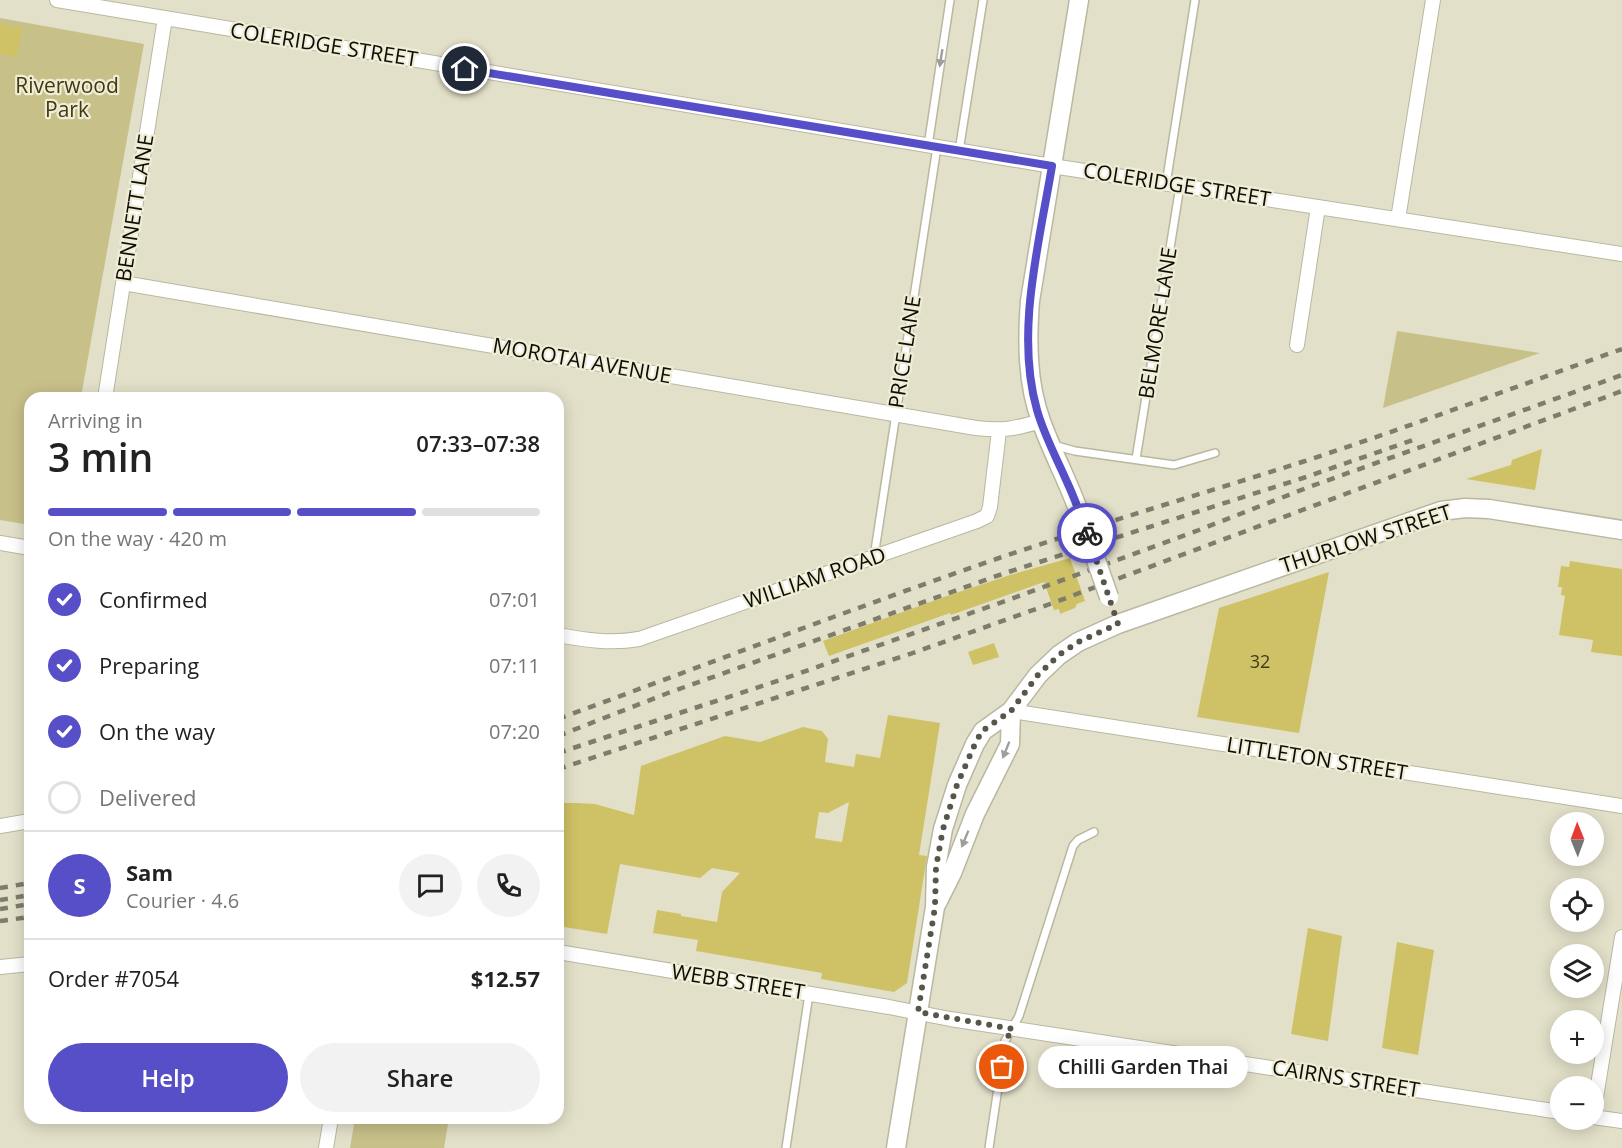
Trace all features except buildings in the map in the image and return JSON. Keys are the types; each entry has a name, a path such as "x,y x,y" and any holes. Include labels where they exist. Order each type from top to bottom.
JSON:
{"main road":[{"path":"1079,0 1030,301 1028,345 1031,380 1041,421 1079,512 1118,624"},
{"name":"THURLOW STREET","path":"935,907 936,867 943,829 957,785 982,731 1011,711 1038,675 1059,655 1078,642 1118,624 1442,510 1465,507 1489,509 1622,530"},
{"path":"896,1148 935,907 952,873 975,814 1010,744 1011,711"}],"street":[{"name":"COLERIDGE STREET","path":"57,0 109,4 165,18 959,151 1622,254"},
{"path":"1398,219 1433,0"},
{"name":"BENNETT LANE","path":"106,392 165,18"},
{"path":"1297,345 1317,207"},
{"name":"MOROTAI AVENUE","path":"123,283 999,431 1041,421"},
{"name":"WILLIAM ROAD","path":"564,637 610,642 639,639 976,522 987,516 990,507 999,431"},
{"path":"0,543 24,547"},
{"name":"LITTLETON STREET","path":"1011,711 1622,806"},
{"path":"0,826 24,822"},
{"path":"1600,1076 1622,937"},
{"name":"WEBB STREET","path":"564,953 918,1012"},
{"path":"0,967 24,965"},
{"name":"CAIRNS STREET","path":"918,1012 1013,1029 1550,1110"},
{"path":"1604,1119 1622,1121"},
{"path":"326,1148 330,1124"}],"lane":[{"name":"PRICE LANE","path":"874,557 933,146 950,0"},
{"path":"959,151 983,0"},
{"path":"1166,184 1195,0"},
{"name":"BELMORE LANE","path":"1136,459 1180,186"},
{"path":"1051,445 1075,451 1174,465 1215,453"},
{"path":"989,1148 1005,1041 1019,1016 1073,846 1078,840 1094,832"},
{"path":"786,1148 809,994"}],"green space":[{"name":"Riverwood Park","path":"0,18 144,44 82,392 24,392 24,524 0,520"},
{"path":"1397,331 1540,353 1383,408"},
{"path":"354,1124 448,1124 444,1148 350,1148"}],"railway":[{"path":"564,717 999,558 1342,449 1622,349"},
{"path":"564,751 783,679 1011,599 1309,487 1622,375"},
{"path":"564,767 910,654 1622,391"},
{"path":"564,734 668,693 1005,573 1303,478 1419,438"},
{"path":"0,888 24,884"},
{"path":"0,900 24,896"},
{"path":"0,909 24,905"},
{"path":"0,921 24,918"}],"way so far":[{"path":"1002,1067 1005,1041 1013,1029 918,1012 935,907 936,867 950,805 982,731 1011,711 1038,675 1059,655 1078,642 1118,624 1087,533"}],"place":[{"name":"Chilli Garden Thai","path":"1002,1067"}],"route":[{"path":"465,69 1052,166 1030,301 1029,363 1033,394 1041,421 1087,533"}]}
